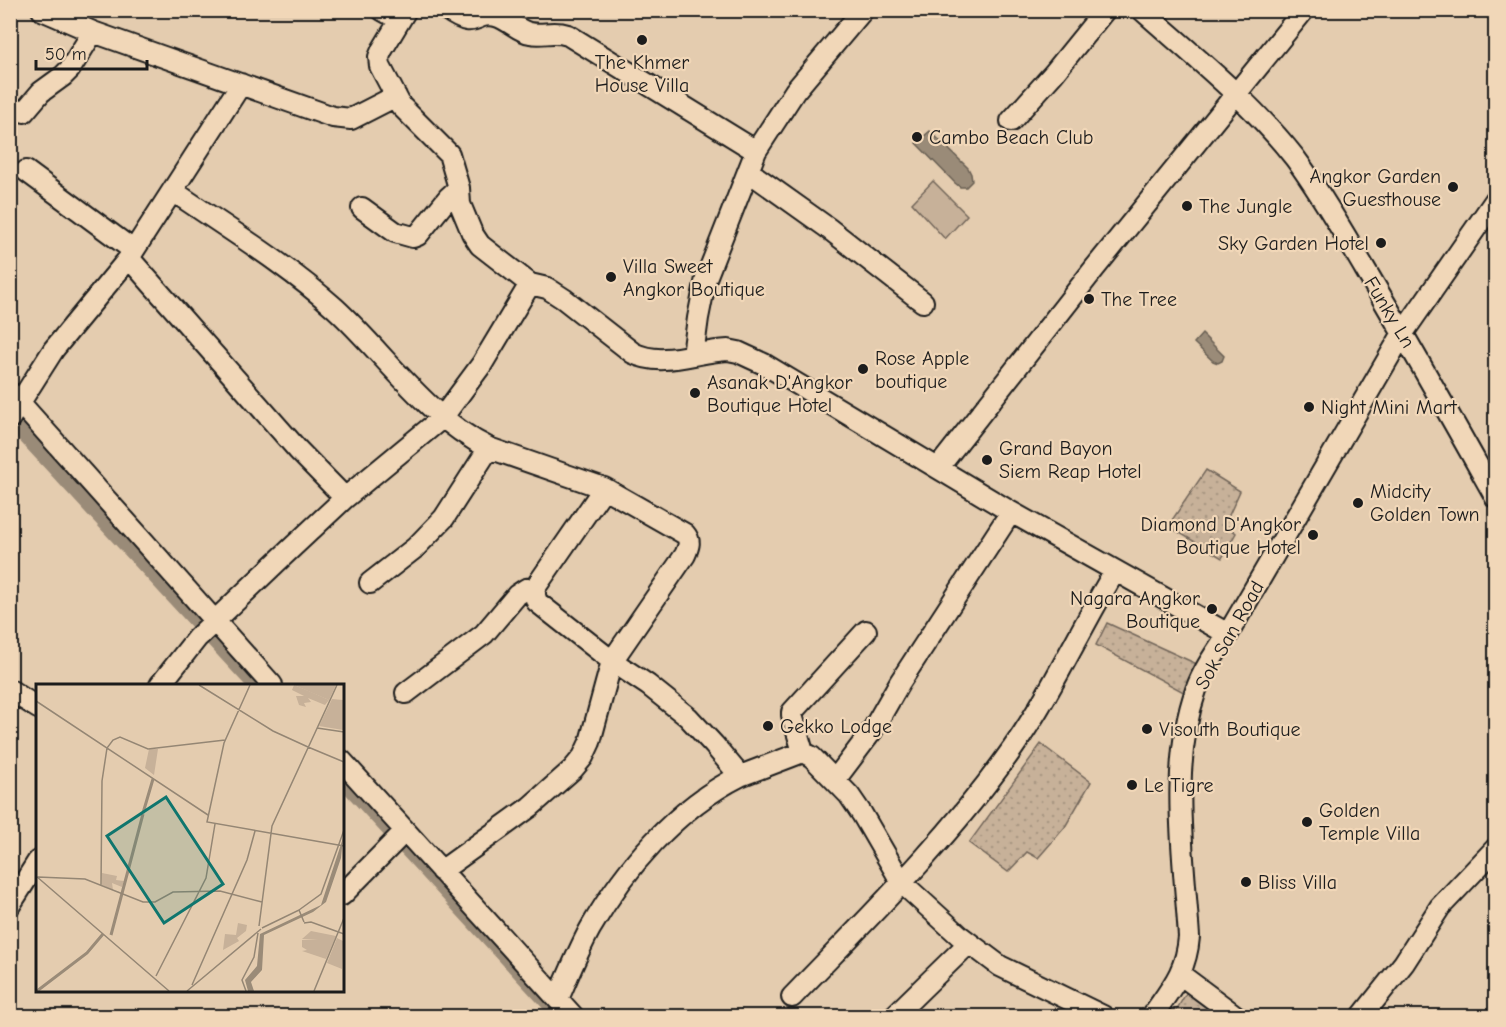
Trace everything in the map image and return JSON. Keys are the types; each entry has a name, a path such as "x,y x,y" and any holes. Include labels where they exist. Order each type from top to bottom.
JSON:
{"street":[{"path":"42,10 93,32 333,117 351,119 396,96"},
{"path":"382,10 403,15 379,57 380,66 396,96 408,115 448,154 459,188 460,204 472,233 480,245 530,284 547,288 633,353 643,358 663,360 728,350 764,364 1011,512 1228,634"},
{"path":"447,10 469,22 493,15 530,33 558,32 568,35 756,151"},
{"path":"693,355 706,279 756,151 795,91 863,10"},
{"path":"1011,121 1105,10"},
{"name":"Funky Ln","path":"1142,10 1236,93 1264,121 1295,159 1332,214 1403,333 1496,498"},
{"path":"938,468 1304,10"},
{"path":"24,112 41,92 70,69 93,32"},
{"path":"241,84 131,254 54,349 13,406 207,629 271,684"},
{"path":"26,171 131,254 298,450 345,498"},
{"path":"748,171 828,228 923,302"},
{"path":"362,208 395,232 413,237 459,188"},
{"path":"173,191 316,291 364,335 442,418 477,442 604,488 685,534 690,543 686,555 612,662 590,742 583,757 573,769 524,813 441,871"},
{"name":"Sok San Road","path":"1152,1017 1181,975 1186,962 1189,937 1180,768 1184,737 1196,690 1205,669 1228,634 1403,333 1496,199"},
{"path":"161,684 207,629 345,498 442,418 482,364 530,284"},
{"path":"370,583 415,548 444,518 455,505 489,448"},
{"path":"604,488 535,588 537,602 612,662 648,685 688,717 740,776"},
{"path":"835,780 872,731 900,682 1011,512"},
{"path":"792,997 945,836 1014,746 1116,571"},
{"path":"406,693 484,634 517,595 526,589 535,588"},
{"path":"866,630 792,712 803,752 812,757 835,780 862,814 902,883 969,943 1000,966 1103,1017"},
{"path":"10,690 36,707"},
{"path":"563,1011 590,929 632,868 682,815 711,793 740,776 803,752"},
{"path":"344,764 397,839 441,871 563,1011"},
{"path":"344,893 397,839"},
{"path":"1362,1017 1399,970 1440,907 1496,848"},
{"path":"10,904 36,864"},
{"path":"894,1017 969,943"},
{"path":"1181,975 1236,1017"}],"shaded area":[{"path":"930,131 968,168 972,181 966,187 960,187 955,183 916,143"},
{"path":"933,181 967,215 945,239 912,203"},
{"path":"1202,334 1224,356 1222,361 1218,363 1213,361 1194,343"},
{"path":"1206,470 1240,491 1225,524 1236,533 1222,558 1168,526"},
{"path":"1107,623 1201,666 1189,695 1096,645"},
{"path":"1041,744 1091,782 1065,827 1038,858 1027,852 1008,872 969,843"},
{"path":"1192,983 1232,1016 1173,1016"}],"waterway":[{"path":"13,423 254,684"},
{"path":"344,781 560,1016"}],"place":[{"name":"The Khmer House Villa","path":"642,40"},
{"name":"Cambo Beach Club","path":"917,137"},
{"name":"Angkor Garden Guesthouse","path":"1453,187"},
{"name":"The Jungle","path":"1187,206"},
{"name":"Sky Garden Hotel","path":"1381,243"},
{"name":"Villa Sweet Angkor Boutique","path":"611,277"},
{"name":"The Tree","path":"1089,299"},
{"name":"Rose Apple boutique","path":"863,369"},
{"name":"Asanak D'Angkor Boutique Hotel","path":"695,393"},
{"name":"Night Mini Mart","path":"1309,407"},
{"name":"Grand Bayon Siem Reap Hotel","path":"987,460"},
{"name":"Midcity Golden Town","path":"1358,503"},
{"name":"Diamond D'Angkor Boutique Hotel","path":"1313,535"},
{"name":"Nagara Angkor Boutique","path":"1212,609"},
{"name":"Gekko Lodge","path":"768,726"},
{"name":"Visouth Boutique","path":"1147,729"},
{"name":"Le Tigre","path":"1132,785"},
{"name":"Golden Temple Villa","path":"1307,822"},
{"name":"Bliss Villa","path":"1246,882"}]}
